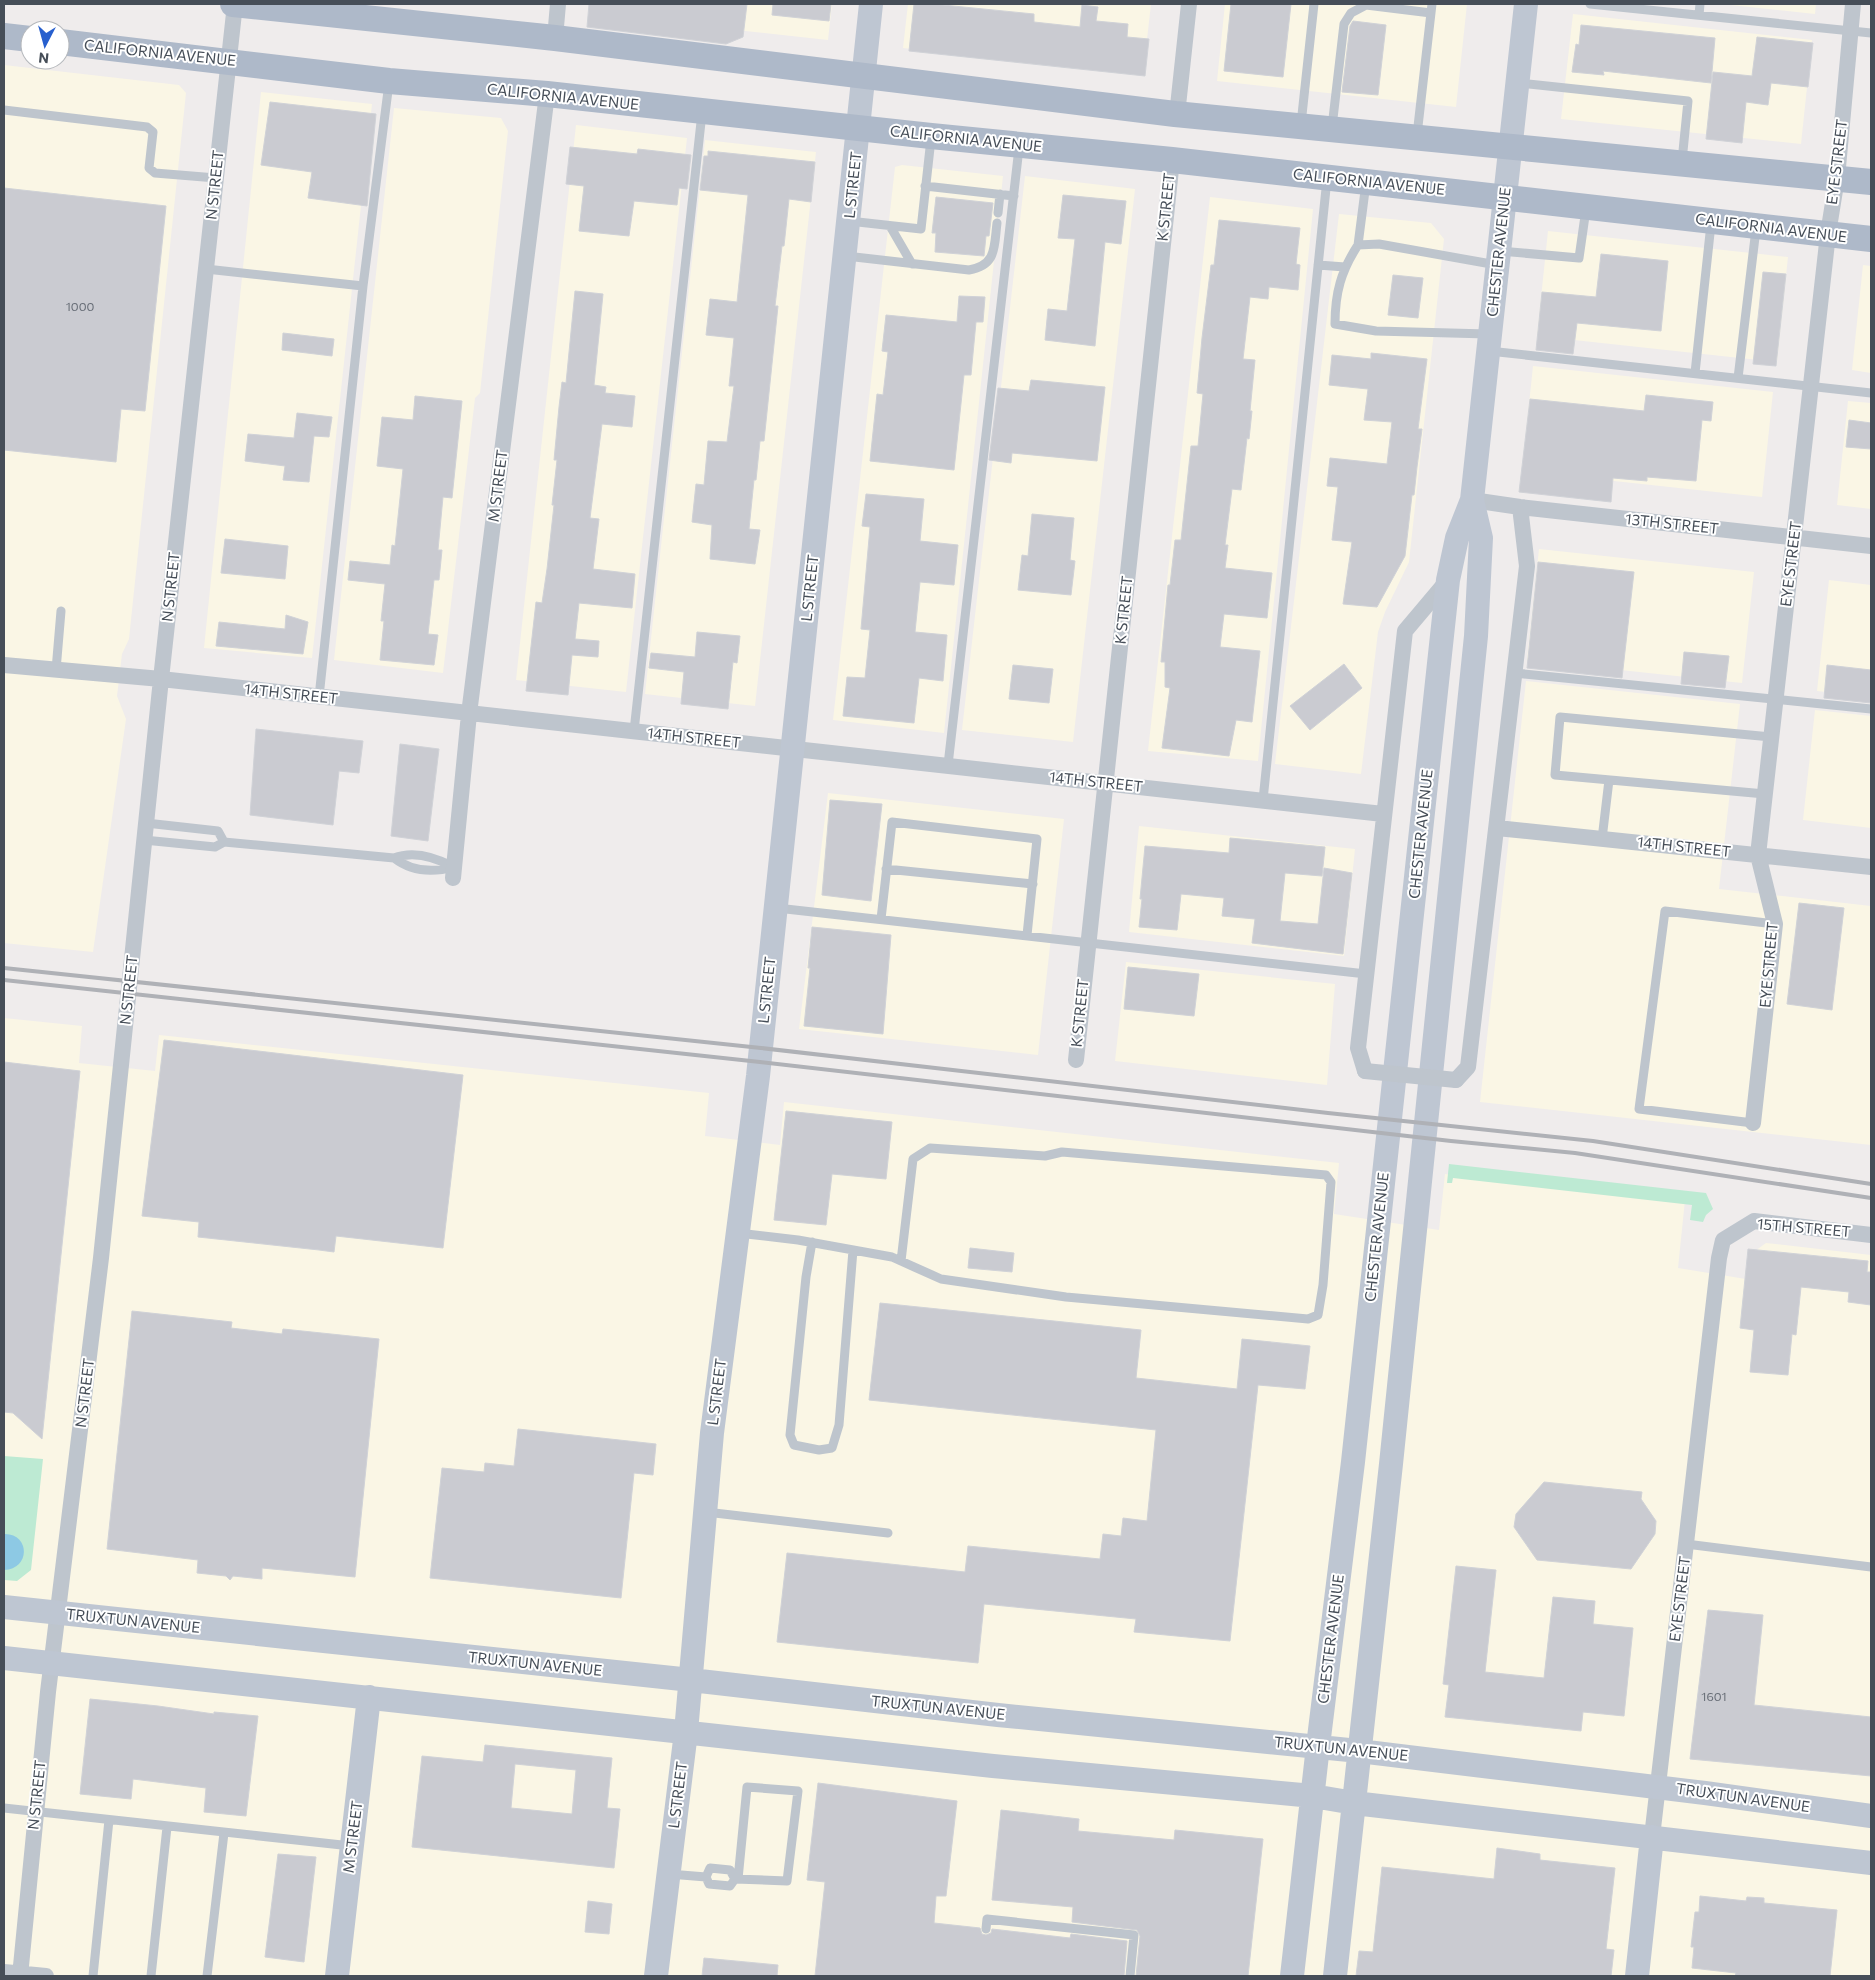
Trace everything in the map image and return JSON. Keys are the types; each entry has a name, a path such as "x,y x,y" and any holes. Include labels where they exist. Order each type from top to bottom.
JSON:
{"main road":[{"path":"234,4 555,38 1176,115 1871,182"},
{"name":"L STREET","path":"656,1976 686,1732 712,1433 758,1076 865,76 871,4"},
{"name":"CHESTER AVENUE","path":"1292,1976 1355,1442 1448,580 1457,538 1472,500 1526,4"},
{"path":"4,36 20,38"},
{"name":"CALIFORNIA AVENUE","path":"70,43 228,60 389,81 547,94 1172,160 1871,239"},
{"name":"CHESTER AVENUE","path":"1335,1976 1391,1464 1476,636 1481,538 1472,500"},
{"name":"TRUXTUN AVENUE","path":"4,1607 691,1680 998,1715 1359,1750 1658,1787 1871,1816"},
{"path":"4,1658 994,1766 1312,1796 1354,1803 1871,1863"},
{"name":"M STREET","path":"337,1976 369,1697"},
{"name":"EYE STREET","path":"1637,1976 1652,1837"}],"street":[{"name":"N STREET","path":"15,1974 24,1943 35,1812 51,1663 102,1248 234,4"},
{"path":"555,38 558,4"},
{"path":"1176,115 1189,4"},
{"name":"EYE STREET","path":"1753,1123 1775,924 1758,854 1828,234 1837,178 1853,4"},
{"name":"M STREET","path":"453,873 469,714 547,94"},
{"name":"K STREET","path":"1076,1060 1172,160"},
{"name":"13TH STREET","path":"1472,500 1871,546"},
{"path":"1448,580 1405,631 1358,1048 1365,1071 1456,1080 1468,1067 1527,566 1520,507"},
{"name":"14TH STREET","path":"4,665 161,679 1383,814"},
{"name":"14TH STREET","path":"1497,828 1871,867"},
{"name":"15TH STREET","path":"1738,1230 1754,1221 1871,1235"},
{"name":"EYE STREET","path":"1652,1837 1719,1258 1723,1240 1738,1230"},
{"path":"15,1974 46,1976"}],"lane":[{"path":"1300,126 1314,4"},
{"path":"1590,4 1871,34"},
{"path":"1699,15 1700,4"},
{"path":"1332,130 1344,24 1350,12 1366,5 1431,8 1417,138"},
{"path":"319,697 363,286 389,81"},
{"path":"1517,83 1688,101 1681,163"},
{"path":"4,110 147,127 153,132 149,168 155,173 216,178"},
{"path":"634,731 703,111"},
{"path":"849,221 920,229 931,136"},
{"path":"948,765 1020,145"},
{"path":"1263,800 1328,177"},
{"path":"1366,181 1358,245 1345,267 1335,300 1334,324 1376,331 1489,343 1696,374 1871,393"},
{"path":"925,186 1014,196"},
{"path":"998,213 1000,194"},
{"path":"1358,245 1379,244 1498,258 1579,258 1586,206"},
{"path":"1696,374 1712,221"},
{"path":"845,256 969,270 980,268 988,262 993,254 997,224"},
{"path":"890,226 912,264"},
{"path":"1738,378 1756,226"},
{"path":"1318,265 1345,267"},
{"path":"206,269 363,286"},
{"path":"56,670 62,611"},
{"path":"1515,673 1871,709"},
{"path":"1765,794 1555,775 1560,717 1772,737"},
{"path":"1602,839 1609,780"},
{"path":"881,919 892,822 1037,839 1026,935"},
{"path":"146,823 218,831 224,842"},
{"path":"144,840 215,847 224,842 394,858 405,854 437,858 453,873"},
{"path":"394,858 406,867 453,873"},
{"path":"886,869 1033,884"},
{"path":"776,908 1366,974"},
{"path":"1753,1123 1640,1109 1665,911 1775,924"},
{"path":"738,1233 812,1242 892,1257 941,1279 1066,1297 1308,1319 1318,1315 1323,1285 1330,1182 1326,1175 1253,1168 1062,1152 1045,1156 930,1148 913,1159 901,1261"},
{"path":"812,1242 806,1277 790,1435 794,1445 819,1450 832,1448 839,1425 854,1250"},
{"path":"705,1512 888,1533"},
{"path":"1686,1544 1871,1567"},
{"path":"737,1879 730,1870 710,1868 706,1878 709,1884 730,1886 737,1879 747,1787 798,1792 787,1881 737,1879"},
{"path":"4,1808 352,1846"},
{"path":"93,1976 109,1820"},
{"path":"151,1976 167,1826"},
{"path":"206,1976 211,1952 224,1832"},
{"path":"669,1874 706,1878"},
{"path":"986,1929 987,1919 1134,1936 1130,1976"}],"shaded area":[{"path":"590,4 832,4 828,40 588,14"},
{"path":"908,4 1151,4 1143,75 903,48"},
{"path":"1225,4 1467,4 1456,107 1217,81"},
{"path":"1721,4 1816,4 1815,14"},
{"path":"1573,14 1812,40 1801,144 1561,119"},
{"path":"4,65 20,67 20,70 48,70 179,85 186,93 129,639 122,654 117,696 126,719 93,952 4,943"},
{"path":"261,92 372,104 312,658 204,648"},
{"path":"394,108 501,118 508,131 480,393 475,398 443,673 334,660"},
{"path":"576,125 687,138 626,692 516,680"},
{"path":"705,140 816,152 755,706 645,694"},
{"path":"902,165 1003,176 944,733 833,720 895,167"},
{"path":"1025,176 1135,189 1073,742 962,730"},
{"path":"1210,197 1313,209 1258,761 1148,751"},
{"path":"1339,214 1431,223 1444,239 1409,562 1385,612 1378,632 1361,774 1275,764"},
{"path":"1548,231 1788,257 1777,362 1537,336"},
{"path":"1863,265 1871,266 1871,373 1852,370"},
{"path":"1533,366 1773,392 1762,497 1522,471"},
{"path":"1848,401 1871,403 1871,509 1837,505"},
{"path":"1539,549 1754,572 1742,683 1527,660"},
{"path":"1829,580 1871,585 1871,697 1817,691"},
{"path":"1526,681 1740,704 1719,889 1871,906 1871,1145 1480,1102"},
{"path":"1815,710 1871,716 1871,828 1803,820"},
{"path":"828,793 1064,819 1038,1055 799,1029"},
{"path":"1139,826 1355,849 1344,956 1129,932"},
{"path":"1126,962 1335,984 1327,1085 1115,1061"},
{"path":"4,1018 82,1026 79,1063 155,1071 159,1035 709,1093 705,1136 780,1145 784,1102 1339,1163 1334,1214 1439,1230 1445,1174 1685,1200 1678,1268 1752,1280 1755,1251 1766,1243 1871,1255 1871,1976 4,1976"}],"green space":[{"path":"1449,1164 1706,1193 1713,1209 1706,1215 1703,1222 1690,1220 1692,1205 1453,1178 1452,1183 1447,1183"},
{"path":"4,1456 43,1459 31,1570 17,1581 4,1580"}],"water":[{"path":"4,1534 13,1535 19,1539 24,1551 23,1558 19,1564 4,1570"}],"building":[{"path":"589,4 747,4 743,37 726,44 587,27"},
{"path":"773,4 831,4 829,21 772,15"},
{"path":"914,4 933,4 1034,14 1034,22 1080,27 1082,5 1098,7 1096,21 1128,24 1127,37 1149,39 1145,76 909,51"},
{"path":"1231,4 1291,4 1283,77 1224,71"},
{"path":"1353,21 1386,25 1378,95 1342,92 1350,26"},
{"path":"1581,25 1715,38 1711,83 1603,71 1604,75 1572,72 1576,44 1579,45"},
{"path":"1757,37 1813,43 1808,87 1771,83 1768,105 1746,102 1742,143 1706,139 1713,72 1752,76"},
{"path":"270,102 376,114 367,206 308,198 312,172 261,165"},
{"path":"570,147 637,154 638,149 691,155 687,189 679,188 677,205 634,201 629,236 579,231 584,186 566,184"},
{"path":"708,151 815,162 811,202 789,199 775,306 778,306 764,441 760,441 749,529 760,530 755,564 710,559 712,525 692,522 696,484 704,485 708,441 727,442 734,386 729,386 734,338 706,335 710,299 737,302 748,195 700,190 704,156 708,156"},
{"path":"4,188 166,206 145,411 121,409 116,462 4,450"},
{"path":"1063,195 1126,201 1121,244 1105,242 1095,346 1045,340 1048,309 1067,311 1075,239 1058,238"},
{"path":"936,197 993,203 989,236 986,236 984,256 935,252 936,233 932,233"},
{"path":"1219,220 1300,228 1296,264 1300,265 1298,290 1269,287 1268,299 1250,297 1243,359 1255,360 1250,411 1252,411 1241,490 1232,489 1225,545 1228,545 1225,568 1272,573 1267,618 1224,614 1220,647 1260,651 1252,722 1236,720 1229,756 1162,748 1170,688 1165,687 1165,662 1161,662 1168,585 1170,585 1175,540 1181,540 1191,446 1198,446 1203,394 1197,393 1202,338 1211,265 1214,265"},
{"path":"1601,254 1668,261 1661,331 1577,323 1573,354 1536,350 1542,292 1596,297"},
{"path":"1763,272 1786,274 1776,366 1753,364"},
{"path":"1393,275 1423,278 1418,318 1388,315"},
{"path":"575,291 603,294 594,385 606,387 605,393 635,396 632,427 602,424 590,518 599,519 593,569 635,574 632,608 579,603 575,639 599,641 598,657 572,655 568,695 526,691 536,602 542,603 547,569 554,505 552,505 557,460 554,460 559,407 562,382 566,383"},
{"path":"959,296 985,297 983,322 976,322 971,375 964,375 954,470 870,461 877,394 883,395 888,352 882,351 886,315 957,322"},
{"path":"283,333 334,339 332,356 282,350"},
{"path":"1371,353 1427,359 1418,429 1422,429 1405,556 1377,607 1343,604 1352,542 1332,540 1338,487 1327,486 1330,458 1387,464 1392,422 1364,420 1368,389 1329,385 1332,355 1371,359"},
{"path":"1031,380 1105,387 1097,461 1012,453 1011,463 989,460 998,388 1029,391"},
{"path":"1646,395 1713,402 1711,421 1702,420 1696,481 1647,477 1647,481 1613,478 1611,502 1519,492 1530,399 1644,411"},
{"path":"415,396 462,401 452,498 443,497 438,550 442,550 439,580 434,580 428,634 438,635 434,665 380,660 384,621 381,621 385,584 348,580 350,561 390,565 392,545 395,546 403,469 377,466 382,417 413,420"},
{"path":"297,413 332,417 329,437 314,436 309,482 283,480 285,466 245,461 248,434 294,438"},
{"path":"1849,420 1871,423 1871,449 1846,447"},
{"path":"866,494 924,499 920,541 958,545 954,585 920,582 915,632 947,635 943,681 919,678 914,723 843,716 847,677 865,678 870,630 861,629 870,527 862,526"},
{"path":"1032,514 1074,518 1070,560 1075,561 1071,595 1018,590 1022,555 1028,556"},
{"path":"225,539 288,546 285,579 221,573"},
{"path":"1538,562 1634,572 1622,678 1527,668"},
{"path":"286,615 308,622 303,654 216,646 219,622 285,629"},
{"path":"697,632 740,636 737,663 733,662 728,709 681,704 684,672 649,668 651,653 695,657"},
{"path":"1684,652 1729,656 1725,688 1681,684"},
{"path":"1344,664 1362,688 1310,730 1290,706"},
{"path":"1013,665 1053,669 1049,703 1009,699"},
{"path":"1827,665 1871,670 1871,703 1824,698"},
{"path":"256,729 363,741 359,773 339,771 333,825 250,815"},
{"path":"400,744 439,749 428,841 391,836"},
{"path":"830,800 882,804 871,901 822,895"},
{"path":"1230,838 1325,847 1322,876 1285,873 1280,921 1318,924 1324,868 1352,873 1343,954 1252,943 1255,919 1222,916 1224,898 1181,894 1177,930 1139,927 1145,846 1229,853"},
{"path":"1799,903 1844,908 1832,1010 1787,1004"},
{"path":"812,927 891,935 883,1034 804,1026"},
{"path":"1128,967 1199,974 1194,1016 1124,1009"},
{"path":"164,1040 463,1075 443,1248 336,1236 334,1252 198,1237 199,1222 142,1216"},
{"path":"4,1062 80,1071 42,1439 13,1413 4,1412"},
{"path":"786,1111 892,1122 886,1179 832,1174 826,1225 774,1220"},
{"path":"970,1248 1014,1253 1012,1272 968,1268"},
{"path":"1748,1249 1868,1261 1867,1272 1871,1272 1871,1305 1848,1302 1849,1292 1801,1287 1796,1335 1792,1334 1788,1375 1750,1372 1754,1330 1740,1328"},
{"path":"880,1303 1141,1330 1136,1378 1237,1389 1242,1339 1310,1346 1305,1389 1258,1385 1230,1641 1134,1632 1136,1619 984,1604 978,1663 777,1642 787,1553 965,1572 968,1546 1100,1559 1103,1534 1121,1536 1123,1518 1147,1521 1156,1430 869,1400"},
{"path":"132,1311 232,1322 231,1328 282,1334 283,1329 379,1339 355,1577 262,1568 262,1579 233,1576 230,1580 226,1576 197,1573 198,1560 107,1549"},
{"path":"518,1429 656,1444 653,1475 634,1473 621,1598 430,1578 442,1468 484,1472 485,1463 514,1466"},
{"path":"1544,1482 1642,1492 1641,1499 1656,1521 1655,1534 1631,1569 1537,1560 1514,1527 1516,1514"},
{"path":"1456,1566 1496,1570 1485,1672 1544,1678 1553,1597 1595,1601 1593,1624 1633,1628 1624,1716 1583,1712 1581,1731 1445,1717 1449,1685 1443,1684"},
{"path":"1708,1610 1763,1615 1754,1705 1871,1717 1871,1776 1690,1759"},
{"path":"90,1699 214,1714 214,1712 258,1716 246,1816 204,1812 206,1788 133,1779 131,1799 80,1794"},
{"path":"485,1745 612,1758 607,1808 620,1809 614,1868 412,1847 422,1756 483,1762","holes":["515,1764 576,1770 572,1814 511,1808"]},
{"path":"818,1783 957,1801 946,1896 936,1896 934,1923 980,1928 982,1934 986,1935 991,1933 992,1929 1070,1938 1071,1934 1127,1941 1124,1976 815,1976 825,1882 807,1880"},
{"path":"1001,1810 1079,1819 1078,1831 1174,1840 1175,1830 1263,1839 1248,1976 1136,1976 1140,1936 1137,1930 1072,1922 1073,1907 992,1900"},
{"path":"1497,1848 1540,1854 1540,1860 1615,1868 1606,1949 1614,1950 1611,1976 1356,1976 1359,1951 1373,1952 1382,1867 1494,1879"},
{"path":"278,1854 316,1857 304,1962 265,1957"},
{"path":"1700,1896 1746,1901 1747,1897 1764,1898 1764,1903 1837,1910 1830,1976 1735,1976 1736,1973 1692,1968 1694,1947 1691,1947 1695,1912 1699,1912"},
{"path":"588,1901 612,1904 609,1934 585,1932"},
{"path":"704,1958 778,1965 777,1976 702,1976"}],"railway":[{"path":"4,968 761,1048 1328,1113 1593,1141 1871,1184"},
{"path":"4,980 760,1062 1451,1141 1575,1153 1871,1198"}]}
